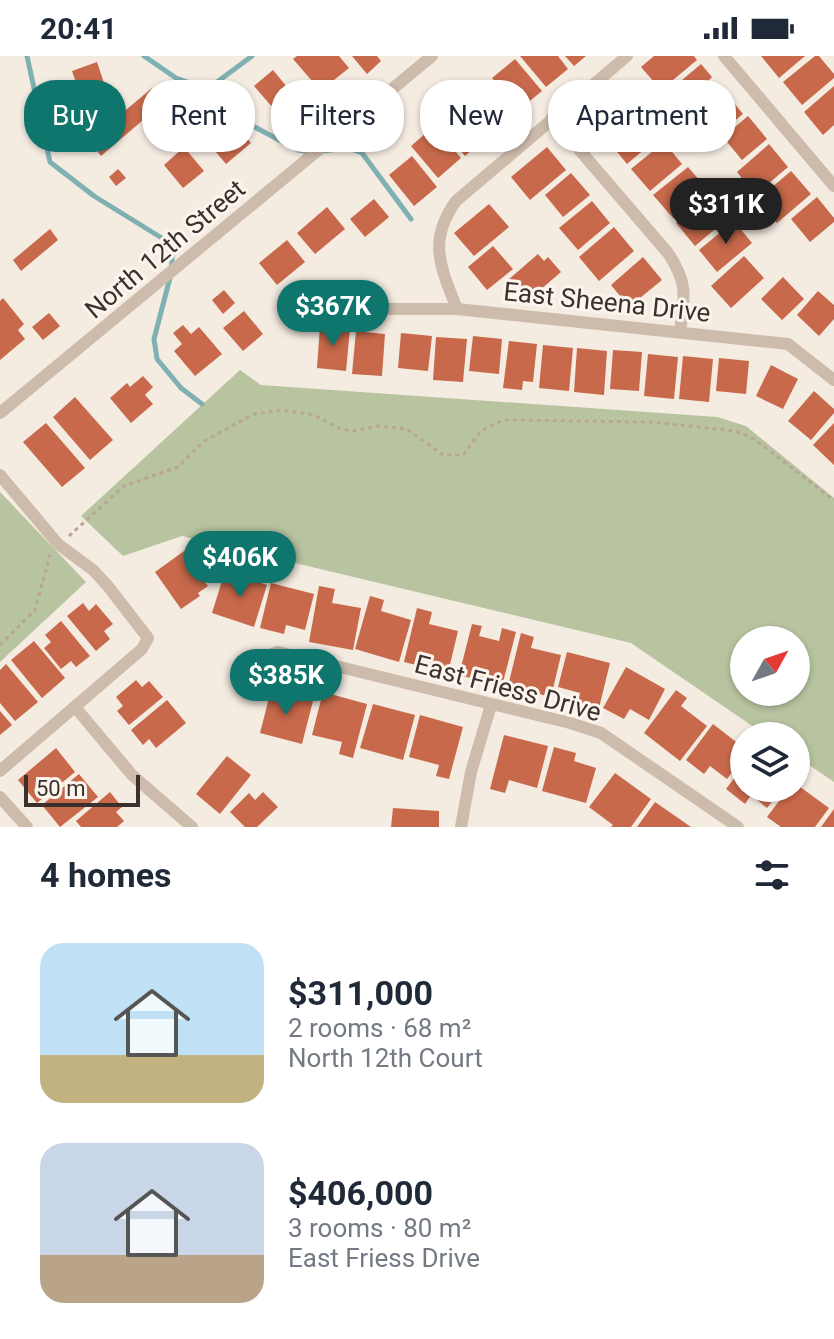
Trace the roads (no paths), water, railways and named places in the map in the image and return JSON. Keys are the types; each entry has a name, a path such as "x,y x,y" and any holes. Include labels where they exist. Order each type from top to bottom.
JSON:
{"street":[{"name":"North 12th Street","path":"0,413 432,56"},
{"path":"598,80 627,56"},
{"path":"724,56 834,186"},
{"path":"457,309 439,261 438,238 443,218 456,201 548,121"},
{"path":"581,152 680,271 686,293 680,331"},
{"name":"East Sheena Drive","path":"362,309 457,309 788,344 834,380"},
{"path":"0,475 58,544 93,570 148,638 142,649 0,771"},
{"name":"East Friess Drive","path":"245,664 278,652 601,733 738,827"},
{"path":"461,827 471,772 491,705"},
{"path":"75,707 132,775 192,827"},
{"path":"0,797 27,827"}],"waterway":[{"path":"27,56 50,162 94,196 173,245 171,274 154,339 157,359 181,388 202,404"},
{"path":"144,56 176,78 224,95 251,125 271,136"},
{"path":"220,80 252,56"},
{"path":"359,152 411,219"}]}
